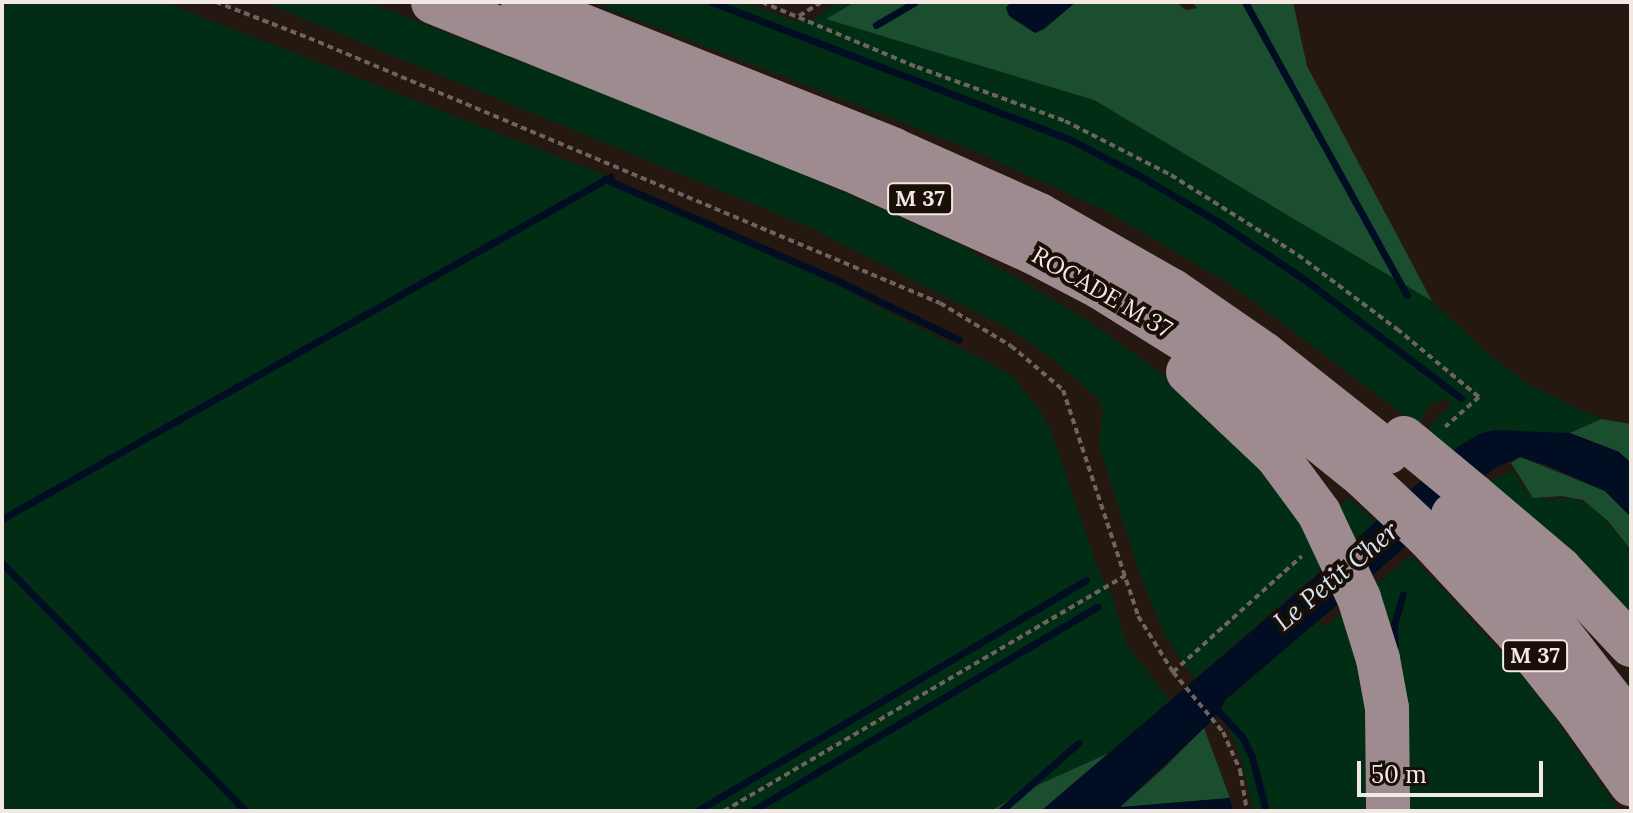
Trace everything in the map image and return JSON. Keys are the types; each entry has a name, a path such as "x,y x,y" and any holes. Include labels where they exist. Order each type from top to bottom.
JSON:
{"highway":[{"name":"ROCADE M 37","path":"433,2 864,175 1033,252 1100,287 1259,392 1385,456"},
{"name":"ROCADE M 37","path":"523,2 894,150 1039,215 1173,291 1336,410 1451,516 1549,619 1631,725"},
{"path":"1100,287 1144,337 1248,426 1299,480 1319,513 1359,598 1386,697 1390,754 1388,811"},
{"path":"1385,456 1451,516 1560,569 1631,645"},
{"name":"ROCADE M 37","path":"1451,516 1517,633 1579,711 1631,784"}],"path":[{"path":"216,2 309,38 940,303 1011,346 1063,390 1138,616 1173,672 1223,732 1240,770 1247,811"},
{"path":"762,2 917,67 1065,121 1171,175 1298,255 1397,329 1479,397"},
{"path":"799,16 821,2"},
{"path":"724,811 1125,576"}],"green space":[{"path":"2,2 164,2 610,177 617,181 610,186 753,243 993,365 1013,377 1041,412 1052,434 1099,571 1113,598 1126,645 1170,700 1109,753 1020,793 991,811 2,811"},
{"path":"263,2 368,2 772,160 959,244 1089,321 1213,411 1273,473 1324,568 1194,679 1165,636 1141,578 1099,445 1103,411 1099,399 1050,357 1009,329 807,226"},
{"path":"592,2 743,2 796,21 814,20 835,2 855,2 827,19 1094,100 1432,301 1490,356 1531,386 1601,419 1570,433 1481,433 1451,454 1424,432 1451,404 1444,399 1428,406 1419,426 1233,286 1110,213 970,149"},
{"path":"855,2 1011,2 1006,8 1076,2 1176,2 1186,10 1197,8 1192,2 1293,2 1307,66 1432,301 1094,100 826,19"},
{"path":"1601,419 1631,424 1631,463 1619,452 1570,433"},
{"path":"1520,457 1605,491 1631,517 1631,550 1608,521 1583,500 1561,496 1533,498 1511,463"},
{"path":"1514,470 1525,490 1544,500 1572,498 1594,508 1631,550 1631,622 1484,484"},
{"path":"1349,498 1375,522 1350,544 1334,511"},
{"path":"1411,555 1510,661 1550,711 1620,811 1398,811 1370,590"},
{"path":"1343,608 1367,680 1372,811 1254,811 1239,751 1219,707 1317,621 1328,627"},
{"path":"1204,728 1230,798 1119,808 1165,767"},
{"path":"1109,753 1041,811 991,811 1020,793"}],"water":[{"path":"1011,2 1076,2 1035,33 1009,16 1006,8"},
{"name":"Le Petit Cher","path":"1496,430 1570,433 1619,452 1631,463 1631,517 1605,491 1546,465 1520,457 1499,466 1477,480 1402,550 1225,700 1220,712 1120,807 1230,798 1233,811 1041,811 1315,577 1459,446 1481,433"}],"waterway":[{"path":"712,2 1069,139 1140,176 1220,223 1301,277 1461,398"},
{"path":"876,25 915,2"},
{"path":"1245,2 1407,295"},
{"path":"2,519 610,177"},
{"path":"605,179 832,278 959,340"},
{"path":"2,563 246,811"},
{"path":"697,811 1086,580"},
{"path":"1395,646 1394,625 1403,594"},
{"path":"752,811 1097,607"},
{"path":"1213,705 1242,737 1252,757 1266,811"},
{"path":"1001,811 1078,743"}]}
